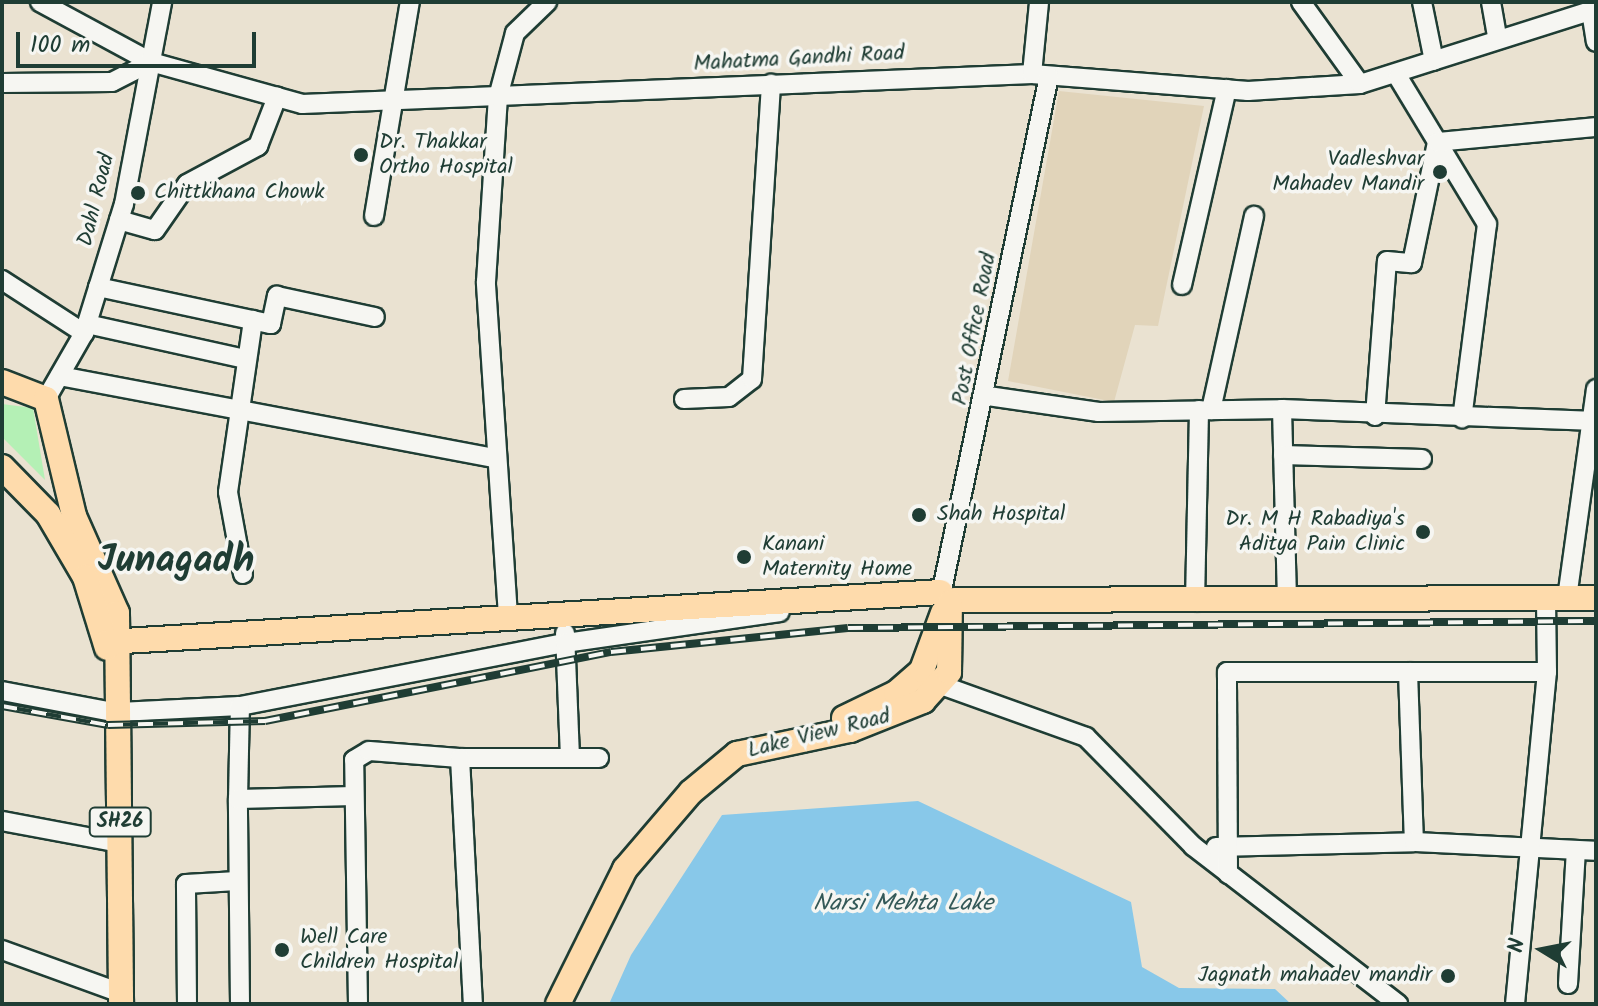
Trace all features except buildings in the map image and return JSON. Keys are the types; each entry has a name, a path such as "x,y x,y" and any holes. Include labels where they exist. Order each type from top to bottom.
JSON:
{"main road":[{"path":"2,382 46,399"},
{"name":"SH26","path":"46,399 65,482 108,586 113,642 116,998"},
{"name":"SH26","path":"2,467 37,503 85,577 113,642"},
{"path":"37,503 65,482"},
{"path":"113,642 564,612 911,597 1195,602 1287,596 1596,598"},
{"path":"917,675 938,640 951,598"},
{"path":"941,687 953,652 951,598"},
{"name":"Lake View Road","path":"546,1004 613,864 704,757 743,736 848,717 917,675"},
{"name":"Lake View Road","path":"558,1004 625,869 721,763 896,716 941,687"}],"street":[{"name":"Mahatma Gandhi Road","path":"40,2 151,62 302,104 1040,75 1227,89 1360,84 1398,77 1497,37 1594,10"},
{"name":"Dahl Road","path":"46,399 86,329 119,220 162,2"},
{"path":"374,216 390,101 410,2"},
{"path":"508,616 486,282 498,97 515,33 547,2"},
{"name":"Post Office Road","path":"951,598 950,559 988,396 1040,75 1039,2"},
{"path":"1301,2 1360,84"},
{"path":"1422,2 1434,61"},
{"path":"1491,2 1497,37"},
{"path":"1594,10 1596,42"},
{"path":"2,83 112,82 151,62"},
{"path":"1398,77 1487,224 1462,418"},
{"path":"684,399 729,397 752,379 771,84"},
{"path":"1182,285 1227,89"},
{"path":"119,220 155,230 187,184 258,146 277,97"},
{"path":"1437,142 1596,127"},
{"path":"1375,416 1387,261 1412,263 1437,142"},
{"path":"1195,602 1205,410 1254,216"},
{"path":"2,280 86,329 245,359"},
{"path":"98,287 271,324 277,296 375,317"},
{"path":"243,574 228,492 253,320"},
{"path":"60,376 496,458"},
{"path":"1515,1004 1547,672 1557,598 1595,421 1596,389"},
{"path":"988,396 1099,412 1282,409 1375,416 1595,421"},
{"path":"1282,409 1287,596"},
{"path":"1283,455 1422,459"},
{"path":"2,691 113,711 240,706 565,643 846,602"},
{"path":"564,612 570,758"},
{"path":"1228,874 1227,672 1547,672"},
{"path":"1408,672 1414,842"},
{"path":"917,675 941,687 1086,737 1193,846 1398,1004"},
{"path":"240,706 237,881 240,1004"},
{"path":"358,1004 354,796 357,755 599,758"},
{"path":"460,758 473,1004"},
{"path":"238,799 354,796"},
{"path":"2,821 115,842"},
{"path":"1193,846 1414,842 1596,851"},
{"path":"1568,984 1576,850"},
{"path":"187,1004 186,884 237,881"},
{"path":"2,950 116,998"}],"shaded area":[{"path":"1059,91 1204,106 1158,326 1135,325 1114,402 1008,381"}],"green space":[{"path":"2,404 33,408 45,480 2,437"}],"water":[{"name":"Narsi Mehta Lake","path":"918,801 1131,902 1142,967 1179,988 1275,989 1291,1004 609,1004 631,955 722,815"}],"railway":[{"path":"2,706 108,725 265,721 611,652 848,628 1596,621"}],"place":[{"name":"Dr. Thakkar Ortho Hospital","path":"361,155"},
{"name":"Vadleshvar Mahadev Mandir","path":"1440,172"},
{"name":"Chittkhana Chowk","path":"138,193"},
{"name":"Shah Hospital","path":"919,515"},
{"name":"Dr. M H Rabadiya's Aditya Pain Clinic","path":"1423,532"},
{"name":"Kanani Maternity Home","path":"744,557"},
{"name":"Well Care Children Hospital","path":"282,950"},
{"name":"Jagnath mahadev mandir","path":"1448,976"}],"district":[{"name":"Junagadh","path":"176,562"}]}
